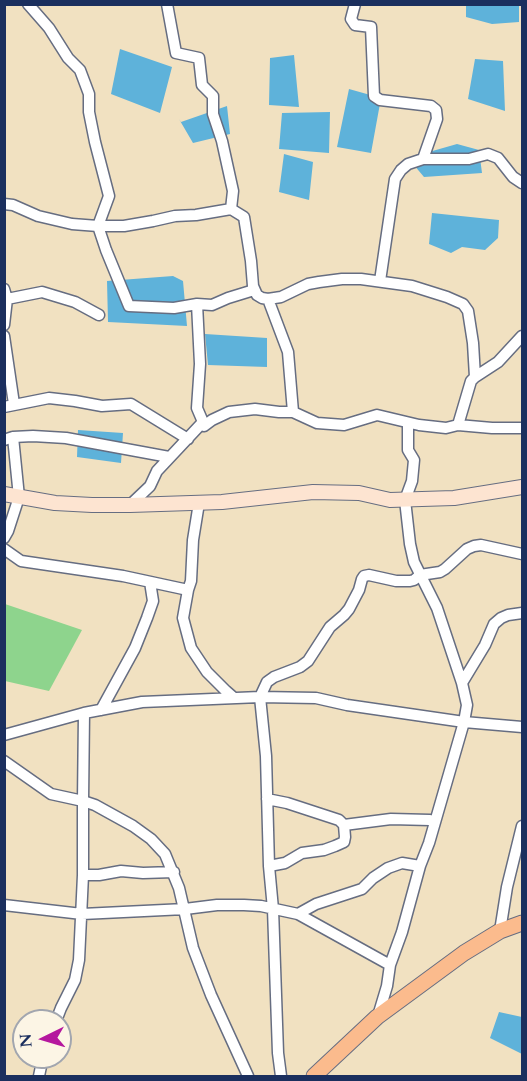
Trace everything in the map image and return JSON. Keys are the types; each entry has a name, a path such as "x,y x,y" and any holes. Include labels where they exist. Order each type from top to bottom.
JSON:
{"main road":[{"path":"314,1077 377,1017 464,953 500,931 522,923"}],"street":[{"path":"28,4 49,28 68,58 80,70 88,94 95,142 109,196 98,226 129,306 174,308 197,304 212,305 254,290"},
{"path":"167,4 176,53 199,58 202,86 213,96 213,114 222,141 233,191 231,209"},
{"path":"355,4 351,19 355,25 371,27 374,96 380,100 431,106 436,110 437,119 423,159"},
{"path":"380,281 395,179 408,164 423,159 469,159 488,154 498,158 513,177 522,183"},
{"path":"4,204 13,205 38,216 72,224 98,226 124,226 175,216 231,209 244,217 254,290 257,295 268,299 281,297 308,284 342,279 412,286 447,297 466,307 468,311 475,377"},
{"path":"4,325 6,294 42,292 75,302 99,315"},
{"path":"268,299 288,352 293,412"},
{"path":"197,304 200,354 197,408 204,426 229,412 255,409 293,412 317,423 344,425 377,416 446,428 458,425 492,429 522,428"},
{"path":"4,336 9,405 49,398 102,406 131,404 188,439"},
{"path":"458,425 471,381 498,362 522,336"},
{"path":"130,505 150,486 157,471 203,422"},
{"path":"377,1017 387,986 390,965 429,843 467,705 437,608 414,562 410,544 405,500 412,481 414,460 408,450 408,423"},
{"path":"4,538 20,497 9,439 33,436 66,438 170,457"},
{"path":"4,494 55,503 130,505 199,503 313,492 359,493 390,500 454,498 522,487"},
{"path":"199,503 191,581 183,618 191,648 207,672 234,698"},
{"path":"281,1077 277,1041 266,756 260,697 267,682 308,661 330,627 349,609 364,576 406,582 414,580 420,575 440,572 467,549 481,545 522,554"},
{"path":"4,549 21,561 100,572 188,590"},
{"path":"100,710 135,648 147,618 153,601 150,582"},
{"path":"462,683 485,645 494,624 508,615 522,613"},
{"path":"4,735 84,713 142,702 260,697 316,698 347,705 464,722 522,727"},
{"path":"61,1009 75,981 79,960 83,875 84,713"},
{"path":"4,761 51,794 83,801 113,813 151,839 165,854 174,872 193,948 207,986 248,1077"},
{"path":"267,799 287,802 339,820 344,825 345,837 344,842 324,850 302,853 285,863 269,866"},
{"path":"344,825 391,819 430,820"},
{"path":"500,931 507,887 522,826"},
{"path":"298,914 316,904 362,889 373,878 395,865 402,863 420,866"},
{"path":"83,875 121,871 174,872"},
{"path":"4,905 82,914 185,909 217,905 261,906 298,914 390,965"}],"green space":[{"path":"5,604 82,630 49,691 5,681"}],"water":[{"path":"466,5 519,5 519,22 492,24 466,17"},
{"path":"120,49 172,67 160,113 111,94"},
{"path":"294,55 299,107 269,105 270,58"},
{"path":"475,59 503,61 505,111 468,99"},
{"path":"349,89 381,98 371,153 337,147"},
{"path":"227,106 230,134 193,143 179,119 181,122"},
{"path":"330,112 329,153 279,149 282,113"},
{"path":"457,144 479,150 482,173 424,177 408,158"},
{"path":"284,154 313,162 309,200 279,192"},
{"path":"432,213 499,220 498,238 485,250 462,247 451,253 429,244"},
{"path":"173,276 183,281 187,326 108,322 107,281"},
{"path":"205,334 267,338 267,367 208,365"},
{"path":"78,430 123,433 121,463 77,457"},
{"path":"499,1012 522,1017 522,1054 490,1038"}]}
